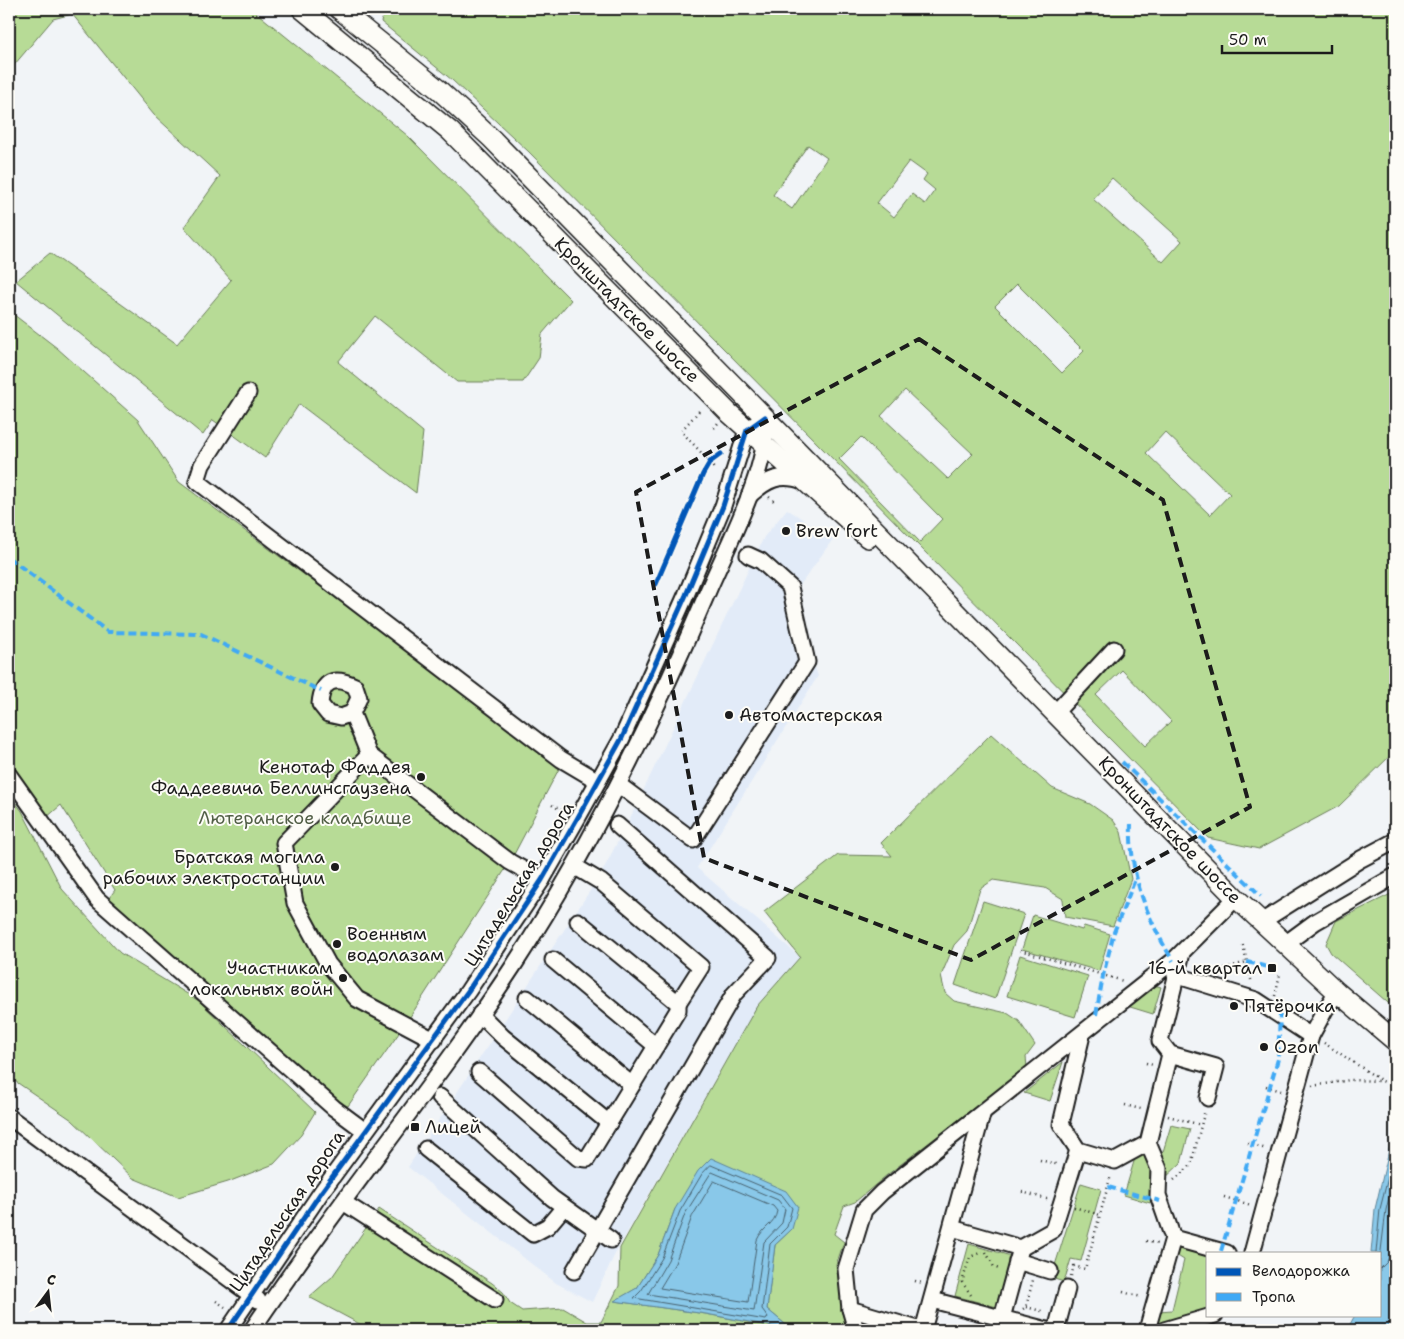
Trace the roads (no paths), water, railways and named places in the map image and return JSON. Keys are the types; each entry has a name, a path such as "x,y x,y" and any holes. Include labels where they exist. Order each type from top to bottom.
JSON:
{"main road":[{"name":"Кронштадтское шоссе","path":"302,9 450,131 747,430 894,562 953,610"},
{"name":"Кронштадтское шоссе","path":"339,9 466,114 1236,898 1337,992 1395,1041"}],"street":[{"path":"248,393 202,465 197,481 561,759 598,781"},
{"path":"747,430 765,417"},
{"name":"Цитадельская дорога","path":"252,1330 480,1014 540,925 574,866 619,785 659,703 748,497 764,446 765,417"},
{"name":"Цитадельская дорога","path":"228,1330 365,1131 434,1040 542,880 622,738 686,595 723,506 747,430"},
{"path":"748,497 763,483 775,477 792,477 804,481"},
{"path":"619,785 693,840 807,662 790,587 761,561 748,555"},
{"path":"1054,713 1114,649"},
{"path":"352,713 369,755 510,862 542,880"},
{"path":"369,755 284,843 295,903 328,964 357,999 434,1040"},
{"path":"9,774 97,899 334,1108 365,1131"},
{"path":"574,1271 734,994 768,958 617,825"},
{"path":"1261,922 1352,864 1395,841"},
{"path":"479,1072 578,1158 587,1159 678,1010 678,1004 701,967 601,882 574,866"},
{"path":"1286,944 1315,922 1395,876"},
{"path":"856,1330 850,1309 846,1268 864,1210 882,1192 1082,1035 1182,952 1236,898"},
{"path":"578,921 678,1004"},
{"path":"1182,952 1160,1041 1170,1054 1216,1067 1208,1098"},
{"path":"553,960 656,1046"},
{"path":"1175,975 1256,1000 1311,1036"},
{"path":"1252,1252 1311,1036 1337,992"},
{"path":"527,998 632,1085"},
{"path":"480,1014 503,1037 609,1123"},
{"path":"1082,1035 1061,1124 1078,1150 1115,1161 1148,1144"},
{"path":"1147,1330 1173,1238 1158,1195 1159,1169 1148,1144 1170,1054"},
{"path":"440,1097 564,1207 611,1240"},
{"path":"850,1309 922,1330 932,1300 982,1115"},
{"path":"9,1117 268,1307"},
{"path":"426,1149 533,1234 548,1226 564,1207"},
{"path":"1004,1319 1019,1254 1053,1230 1078,1150"},
{"path":"343,1202 495,1300"},
{"path":"952,1228 988,1238 1050,1271"},
{"path":"1173,1238 1223,1252"},
{"path":"1056,1330 1067,1289"},
{"path":"932,1300 1048,1330"},
{"path":"1164,1330 1213,1316"}],"water":[{"path":"1395,1145 1395,1313 1389,1330 1347,1330 1354,1316 1382,1316 1382,1252 1371,1252 1375,1209 1390,1146"},
{"path":"711,1158 786,1191 798,1207 792,1229 775,1245 767,1309 792,1330 706,1314 614,1301 637,1288 658,1255 675,1209 698,1171"}],"place":[{"name":"Brew fort","path":"786,531"},
{"name":"Автомастерская","path":"729,715"},
{"name":"Кенотаф Фаддея Фаддеевича Беллинсгаузена","path":"421,777"},
{"name":"Братская могила рабочих электростанции","path":"335,867"},
{"name":"Военным водолазам","path":"337,944"},
{"name":"16-й квартал","path":"1272,968"},
{"name":"Участникам локальных войн","path":"343,978"},
{"name":"Пятёрочка","path":"1234,1006"},
{"name":"Ozon","path":"1264,1047"},
{"name":"Лицей","path":"415,1127"}],"park label":[{"name":"Лютеранское кладбище","path":"305,818"}]}
